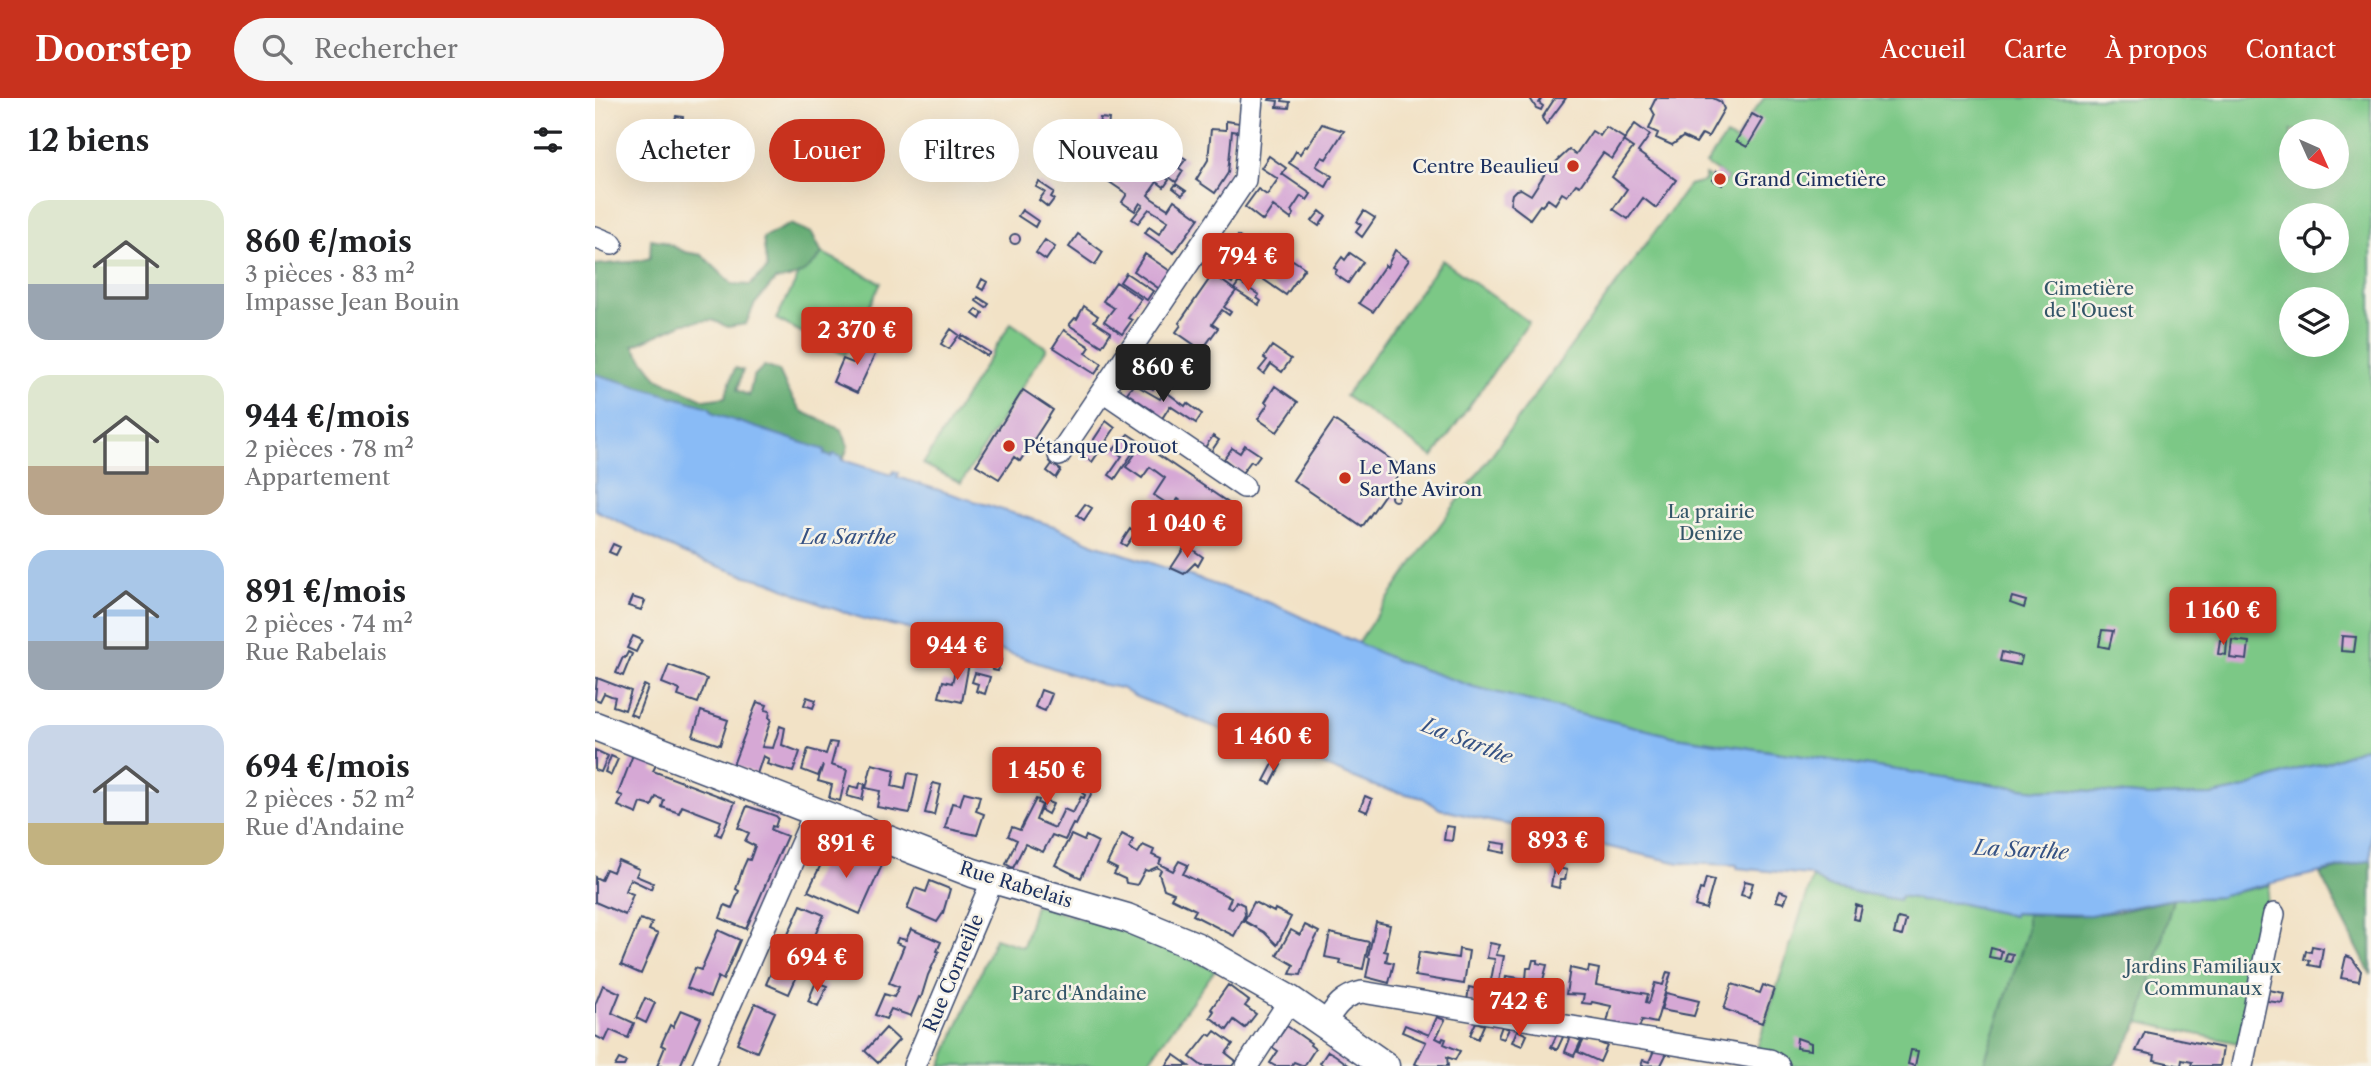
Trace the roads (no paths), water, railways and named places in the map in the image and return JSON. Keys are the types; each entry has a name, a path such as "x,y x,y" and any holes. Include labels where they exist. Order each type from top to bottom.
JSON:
{"street":[{"path":"1059,456 1245,180 1252,98"},
{"path":"1103,391 1244,487"},
{"name":"Rue Rabelais","path":"595,726 993,879 1127,918 1195,946 1290,1000 1385,1066"},
{"path":"703,1066 816,810"},
{"name":"Rue Corneille","path":"914,1066 993,879"},
{"path":"2242,1066 2274,914"},
{"path":"1326,1023 1333,1010 1347,995 1362,992 1770,1060 1779,1066"},
{"path":"1247,1066 1290,1000"}],"water":[{"name":"La Sarthe","path":"595,374 709,407 714,414 825,450 824,454 831,457 833,454 842,457 842,460 892,475 894,471 899,473 897,477 1057,527 1094,544 1273,604 1395,660 1474,687 1676,737 2004,786 2148,796 2213,795 2242,789 2300,768 2326,763 2371,745 2371,860 2241,890 2222,897 2173,899 2090,915 2014,913 2013,916 1959,903 1919,901 1901,896 1899,900 1829,887 1809,875 1737,868 1737,865 1679,863 1552,834 1553,831 1548,829 1526,828 1440,809 1423,798 1377,787 1278,747 1275,752 1136,697 1121,688 1100,684 979,643 978,646 947,638 946,641 820,604 770,582 682,553 595,510"}],"place":[{"name":"Centre Beaulieu","path":"1573,166"},
{"name":"Grand Cimetière","path":"1720,179"},
{"name":"Pétanque Drouot","path":"1009,446"},
{"name":"Le Mans Sarthe Aviron","path":"1345,478"}],"park label":[{"name":"Cimetière de l'Ouest","path":"2089,299"},
{"name":"La prairie Denize","path":"1711,522"},
{"name":"Jardins Familiaux Communaux","path":"2203,977"},
{"name":"Parc d'Andaine","path":"1079,993"}]}
